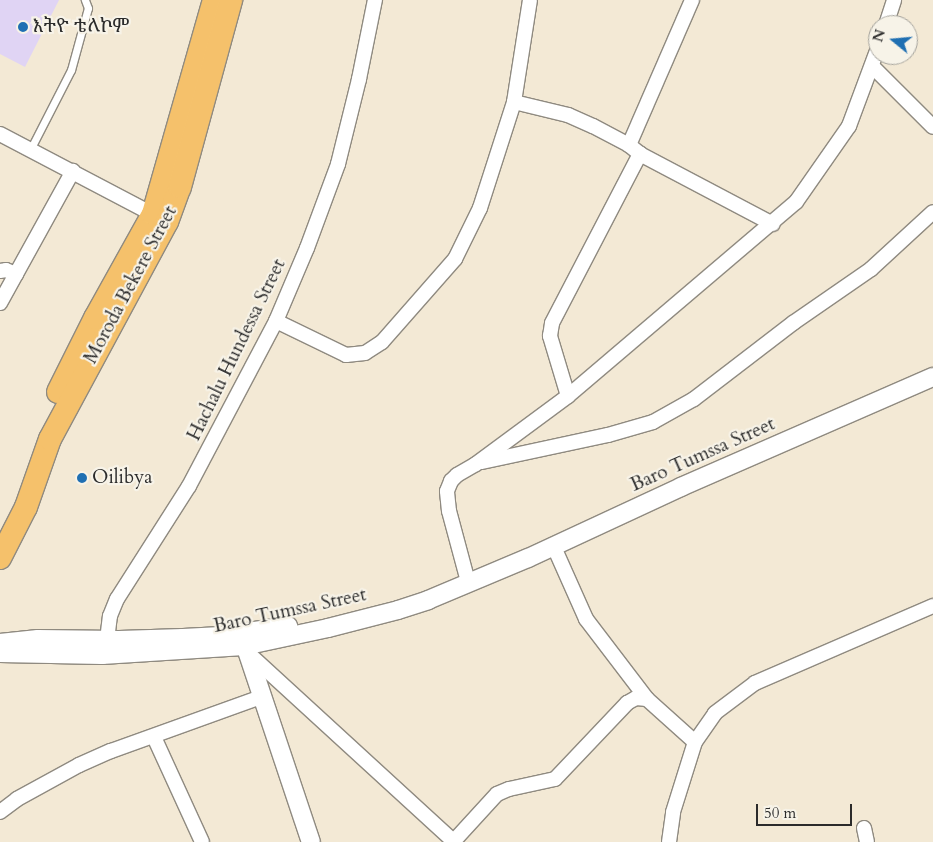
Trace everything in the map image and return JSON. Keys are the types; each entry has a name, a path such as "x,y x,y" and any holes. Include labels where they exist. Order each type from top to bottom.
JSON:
{"highway":[{"name":"Moroda Bekere Street","path":"160,218 214,0"},
{"name":"Moroda Bekere Street","path":"0,558 21,504 43,436 95,318 180,187 231,0"},
{"name":"Moroda Bekere Street","path":"0,532 21,504"}],"street":[{"name":"Hachalu Hundessa Street","path":"107,640 110,616 117,599 189,486 276,321 323,209 338,164 359,79 375,0"},
{"path":"276,321 346,355 365,353 382,342 455,258 480,208 514,102 530,0"},
{"path":"568,396 550,336 552,323 635,150 692,0"},
{"path":"889,15 894,0"},
{"path":"467,578 449,512 447,491 457,475 476,464 568,396 774,224 796,202 850,126 872,66 933,127"},
{"path":"514,102 568,115 774,224"},
{"path":"0,134 160,218"},
{"path":"0,303 73,171"},
{"path":"476,464 608,435 653,422 694,399 793,323 871,269 933,212"},
{"path":"0,271 6,270 16,274"},
{"name":"Baro Tumssa Street","path":"0,653 102,655 243,643 328,628 398,610 428,600 554,547 681,487 933,377"},
{"path":"554,547 586,619 647,699 695,742"},
{"name":"Baro Tumssa Street","path":"0,643 38,638 107,640 192,638 243,643 317,620 491,573"},
{"path":"669,842 673,812 695,742 715,713 756,683 933,606"},
{"path":"243,643 453,842 496,794 509,789 555,779 627,703 636,698 647,699"},
{"path":"243,643 311,842"},
{"path":"0,812 16,799 79,765 111,751 261,697"},
{"path":"154,737 202,842"}],"lane":[{"path":"30,150 71,70 88,8 85,0"}],"shaded area":[{"name":"እትዮ ቴለኮም","path":"0,0 59,0 25,67 0,54"}],"place":[{"name":"እትዮ ቴለኮም","path":"23,27"},
{"name":"Oilibya","path":"82,478"}]}
